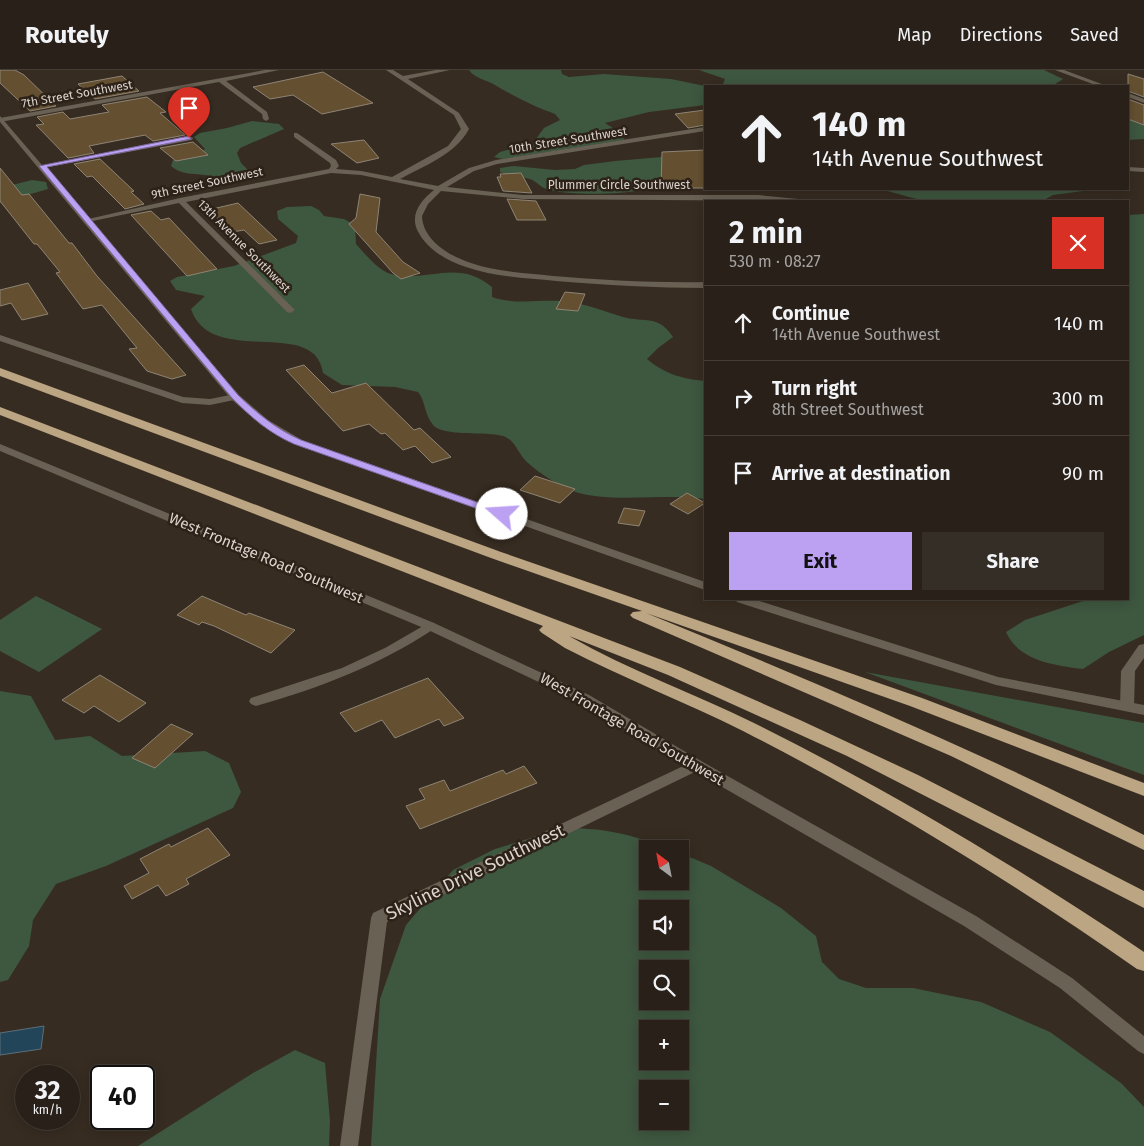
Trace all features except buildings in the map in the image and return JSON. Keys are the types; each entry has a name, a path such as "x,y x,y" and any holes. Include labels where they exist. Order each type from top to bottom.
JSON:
{"highway":[{"path":"0,372 496,555 916,702 1144,790"},
{"path":"0,411 674,671 810,730 1027,837 1144,900"},
{"path":"496,555 916,731 1079,808 1144,843"},
{"path":"516,611 578,649 746,726 900,810 1084,921 1144,963"}],"street":[{"name":"7th Street Southwest","path":"0,119 276,70"},
{"path":"389,70 457,114 465,129 459,140 451,148 392,180"},
{"path":"403,78 446,70"},
{"path":"1058,70 1101,85"},
{"path":"220,80 265,113 266,119"},
{"path":"1129,95 1144,101"},
{"path":"0,119 43,166 235,396 265,424 298,442 704,586"},
{"name":"10th Street Southwest","path":"440,189 461,174 500,162 704,129"},
{"path":"297,135 333,162 335,166 332,171"},
{"path":"43,166 189,138"},
{"path":"1129,169 1144,170"},
{"name":"Plummer Circle Southwest","path":"332,171 361,173 440,189 523,197 758,197 788,200"},
{"name":"9th Street Southwest","path":"88,220 332,171"},
{"path":"440,189 419,211 417,220 419,227 437,248 462,263 507,274 645,286 704,286"},
{"name":"13th Avenue Southwest","path":"180,200 290,310"},
{"path":"0,338 182,400 196,403 210,402 235,396"},
{"name":"West Frontage Road Southwest","path":"0,447 430,626 584,698 696,765 998,938 1066,984 1144,1046"},
{"path":"745,600 906,654 996,681 1144,710"},
{"path":"256,701 312,685 356,668 408,642 430,626"},
{"path":"1128,707 1128,671 1144,648"},
{"name":"Skyline Drive Southwest","path":"349,1146 379,918 696,765"}],"green space":[{"path":"469,70 561,70 562,74 569,77 604,74 671,79 704,86 704,105 649,112 605,123 622,134 624,140 503,159 494,157 500,152 533,143 544,128 560,120 555,114 539,108 471,73"},
{"path":"699,70 1044,70 1063,79 1054,85 718,85 723,84 725,79"},
{"path":"1129,117 1144,122 1144,139 1129,140"},
{"path":"252,121 279,124 284,129 240,148 237,153 241,163 251,173 245,177 228,179 183,172 171,166 173,160 200,153 205,149 194,137 200,133"},
{"path":"685,155 676,176 667,183 652,188 616,193 596,194 549,190 530,179 500,172 500,168 514,166 555,170 575,169 584,165 615,161"},
{"path":"32,180 46,182 48,189 0,203 0,188"},
{"path":"884,190 1083,191 1053,195 1044,200 920,200"},
{"path":"311,206 319,210 324,216 344,219 355,225 356,244 374,263 389,274 408,276 456,272 468,274 492,287 492,297 502,300 571,302 623,317 656,322 662,325 673,337 647,359 674,375 704,381 704,499 689,497 603,497 573,491 549,479 533,467 525,460 514,444 503,436 438,429 430,421 418,392 395,387 342,385 323,373 316,356 302,347 219,336 202,327 191,309 205,296 176,290 170,281 177,277 234,266 296,243 298,236 278,219 277,211 287,207"},
{"path":"1144,214 1144,635 1109,652 1083,669 1038,660 1019,649 1006,632 1025,620 1086,600 1129,600 1129,215"},
{"path":"36,596 102,629 39,672 0,651 0,620"},
{"path":"865,672 1144,723 1144,775"},
{"path":"0,691 31,696 55,740 90,736 122,756 205,751 229,763 241,792 233,808 106,866 56,884 33,920 29,946 8,980 0,982"},
{"path":"564,828 592,829 645,840 639,840 639,890 689,890 689,857 711,866 781,908 816,936 822,962 839,979 866,988 913,988 981,1002 1050,1032 1121,1083 1144,1107 1144,1146 371,1146 380,999 406,925 453,870 495,849"},
{"path":"295,1050 325,1063 330,1121 329,1146 138,1146 253,1073"}],"water":[{"path":"44,1026 41,1049 0,1055 0,1033"}],"route":[{"path":"189,138 43,166 235,396 260,421 278,433 298,442 502,514"}]}
